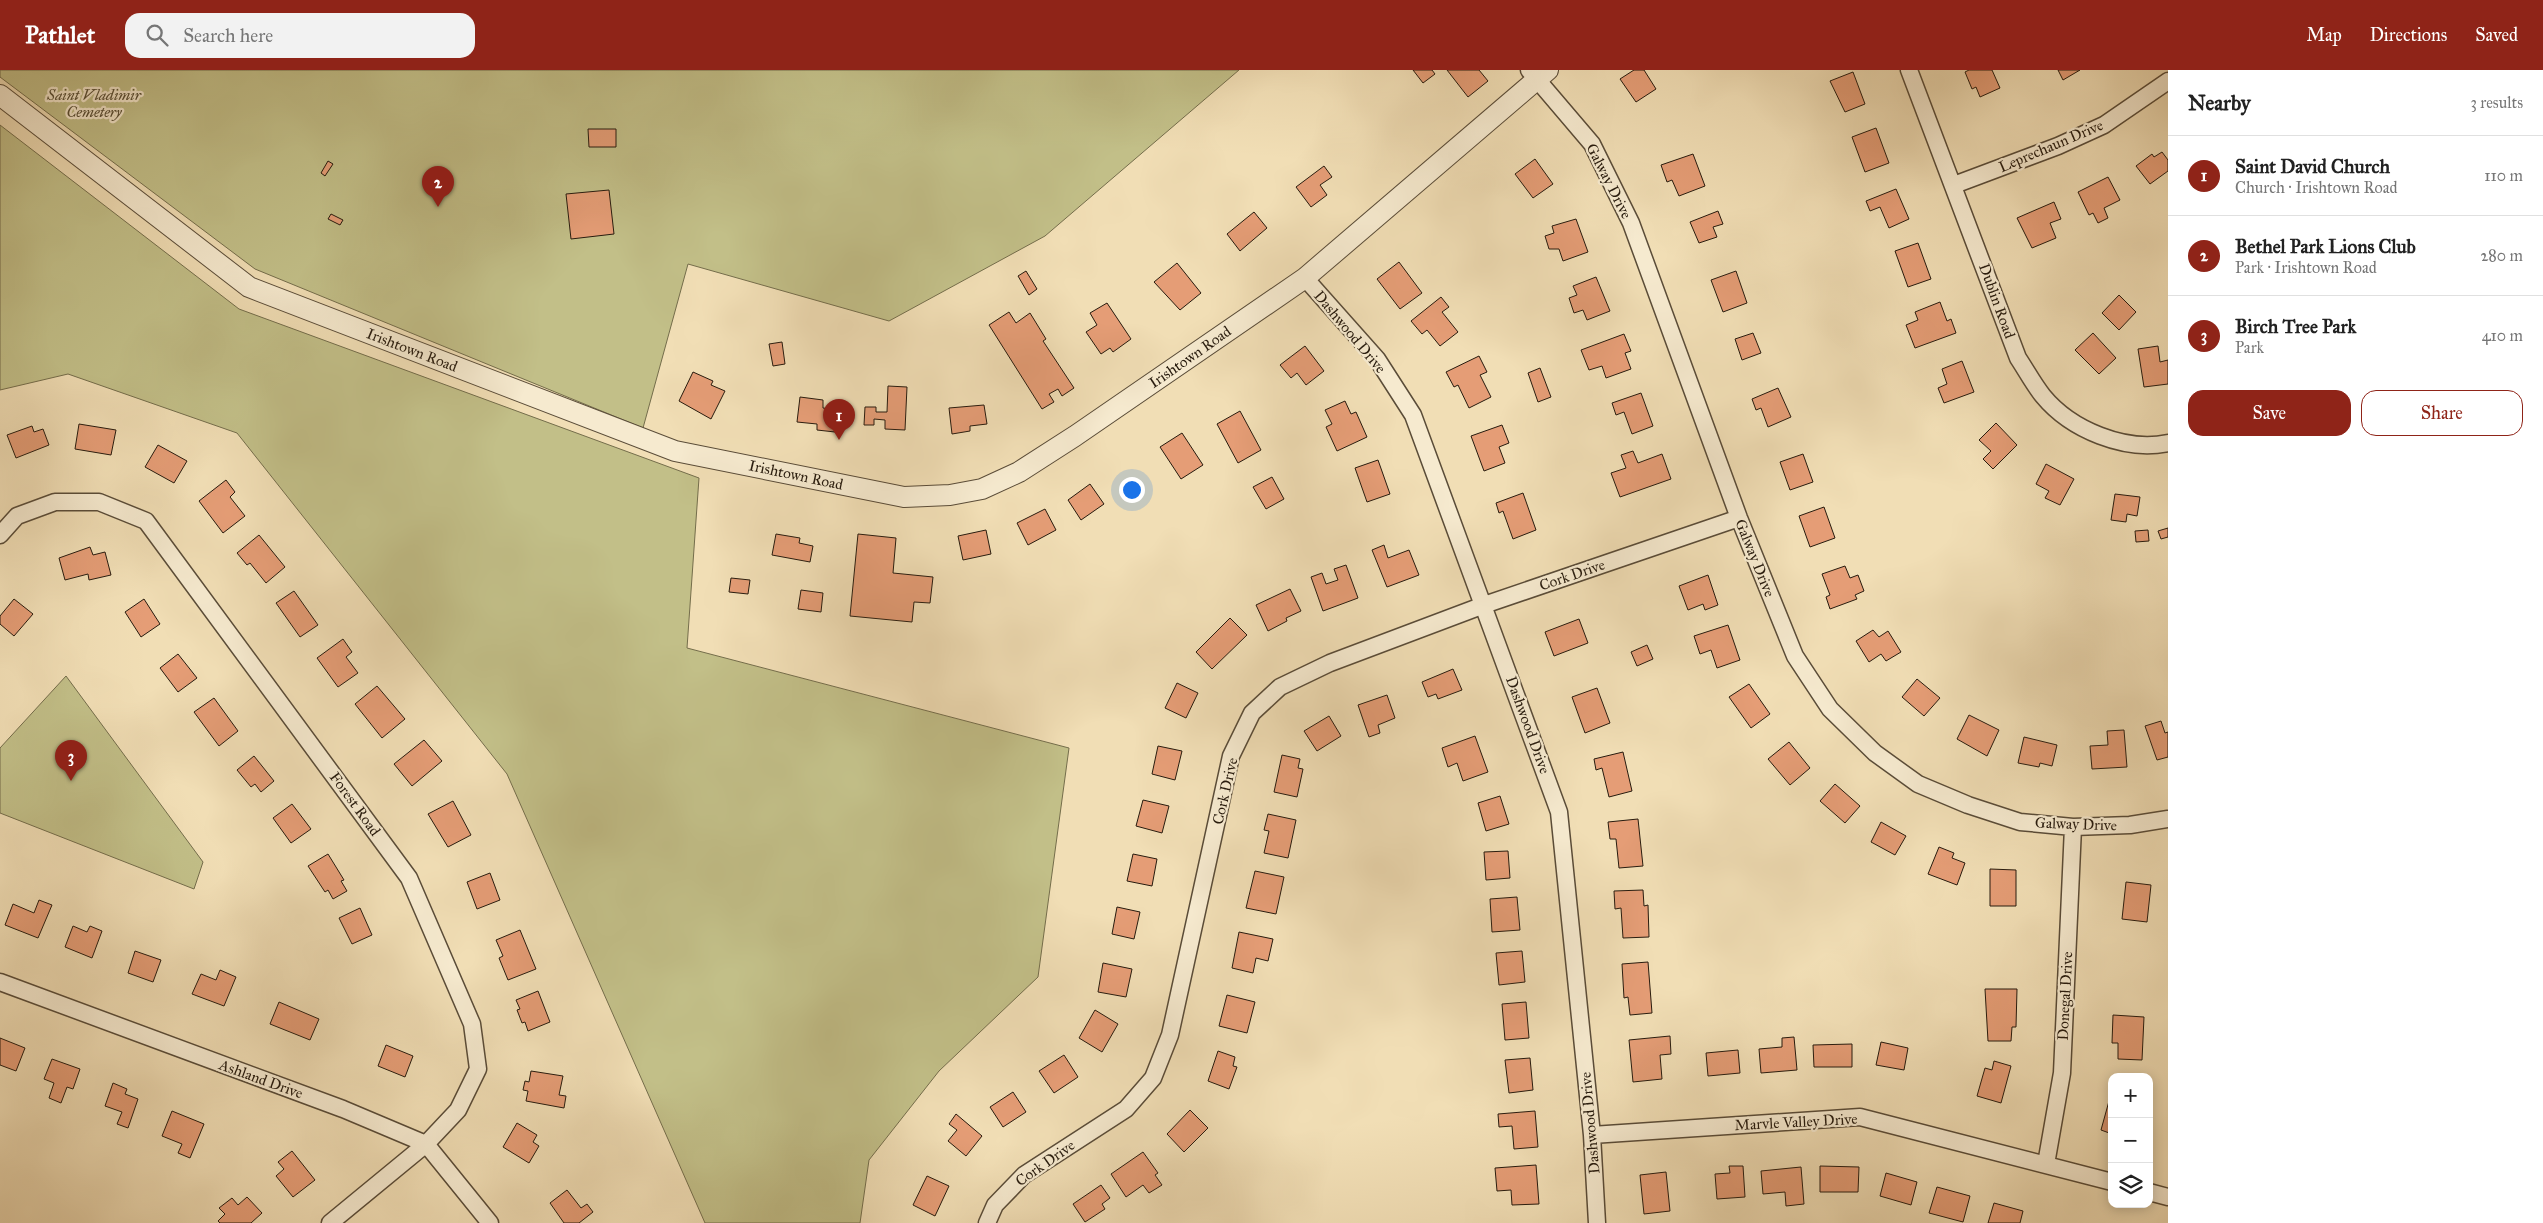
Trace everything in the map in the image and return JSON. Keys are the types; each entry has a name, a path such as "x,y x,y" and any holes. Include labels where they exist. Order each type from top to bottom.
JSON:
{"street":[{"name":"Dublin Road","path":"1910,70 2018,358 2044,397 2079,427 2116,442 2155,446 2168,443"},
{"name":"Irishtown Road","path":"0,95 249,287 674,450 904,497 950,495 982,488 1019,472 1305,278 1538,73"},
{"name":"Galway Drive","path":"1538,73 1592,144 1631,223 1739,518 1795,656 1830,709 1875,753 1918,784 1968,806 2020,822 2073,827 2130,826 2168,819"},
{"name":"Leprechaun Drive","path":"1954,186 2058,146 2104,125 2168,81"},
{"name":"Dashwood Drive","path":"1305,278 1377,359 1413,415 1559,812 1592,1135 1597,1223"},
{"name":"Forest Road","path":"0,535 17,516 55,502 99,502 146,521 409,878 472,1024 478,1068 458,1110 426,1144 330,1223"},
{"name":"Cork Drive","path":"986,1223 995,1205 1024,1175 1126,1109 1153,1078 1170,1035 1232,756 1252,713 1280,687 1330,663 1484,605 1739,518"},
{"name":"Donegal Drive","path":"2046,1164 2062,1073 2073,827"},
{"name":"Ashland Drive","path":"0,982 343,1109 426,1144 490,1223"},
{"name":"Marvle Valley Drive","path":"1592,1135 1860,1117 2108,1181"},
{"path":"2153,1193 2168,1197"}],"green space":[{"name":"Saint Vladimir Cemetery","path":"0,70 1239,70 1045,236 889,321 688,264 643,428 255,269 0,77"},
{"path":"0,125 239,309 699,478 687,648 1069,748 1038,977 939,1071 869,1160 860,1223 705,1223 507,774 237,433 68,374 0,390"},
{"path":"66,676 203,862 194,889 0,813 0,748"}],"building":[{"path":"1413,70 1432,70 1435,74 1423,83"},
{"path":"1447,70 1479,70 1488,81 1468,97"},
{"path":"1634,70 1644,70 1656,89 1636,102 1620,79"},
{"path":"1969,70 1992,70 2000,88 1980,97 1976,87 1972,89 1965,72"},
{"path":"2058,70 2080,70 2063,80"},
{"path":"1853,72 1865,104 1845,112 1830,81"},
{"path":"1876,128 1889,163 1865,172 1852,137"},
{"path":"588,129 616,129 616,147 589,147"},
{"path":"2162,152 2168,160 2168,171 2150,184 2136,166 2152,154 2154,157"},
{"path":"1693,154 1705,186 1679,196 1672,180 1667,182 1661,165"},
{"path":"1535,159 1553,184 1533,198 1515,174"},
{"path":"328,161 333,164 325,176 321,173"},
{"path":"1324,166 1332,177 1320,185 1327,195 1311,207 1296,187"},
{"path":"2108,177 2120,200 2104,208 2108,218 2098,223 2093,213 2089,215 2078,192"},
{"path":"1896,189 1909,219 1889,228 1880,207 1870,211 1866,201"},
{"path":"609,190 614,234 571,239 566,194"},
{"path":"2054,202 2061,219 2050,223 2056,238 2032,248 2017,218"},
{"path":"1718,211 1723,224 1713,227 1717,237 1699,243 1690,222"},
{"path":"1254,212 1267,228 1240,251 1227,234"},
{"path":"331,214 343,220 340,225 328,219"},
{"path":"1576,219 1588,252 1563,261 1559,249 1549,249 1545,236 1554,233 1552,226"},
{"path":"1918,243 1931,279 1908,287 1895,251"},
{"path":"1399,262 1422,293 1400,309 1377,279"},
{"path":"1177,263 1201,293 1180,310 1154,282"},
{"path":"1026,271 1037,289 1029,295 1018,276"},
{"path":"1736,271 1747,303 1723,312 1711,280"},
{"path":"1596,277 1610,311 1587,320 1583,310 1574,313 1569,298 1577,295 1573,286"},
{"path":"2119,295 2136,312 2119,330 2102,313"},
{"path":"1441,297 1449,307 1442,312 1458,332 1440,346 1427,330 1422,334 1411,321"},
{"path":"1940,302 1947,321 1951,319 1956,333 1915,348 1906,325 1918,320 1915,312"},
{"path":"1107,303 1131,339 1113,352 1110,348 1101,354 1086,332 1097,325 1090,313"},
{"path":"1009,312 1016,323 1030,313 1046,339 1043,341 1074,388 1062,396 1058,389 1049,394 1054,402 1042,409 989,325"},
{"path":"1753,333 1761,353 1742,360 1735,339"},
{"path":"2093,333 2116,358 2099,374 2075,350"},
{"path":"1624,334 1631,351 1625,353 1631,369 1606,378 1602,366 1589,370 1581,350"},
{"path":"782,342 785,364 773,366 769,344"},
{"path":"1305,346 1324,371 1306,385 1297,373 1291,378 1280,365"},
{"path":"2158,346 2160,362 2168,360 2168,384 2144,387 2138,349"},
{"path":"1479,356 1487,372 1480,375 1491,397 1469,408 1458,385 1454,387 1446,372"},
{"path":"1962,361 1974,392 1944,403 1938,388 1947,384 1942,369"},
{"path":"1540,368 1551,397 1538,402 1528,373"},
{"path":"693,372 713,381 711,385 725,391 711,419 679,401"},
{"path":"888,386 907,387 905,430 885,429 885,420 874,419 874,425 864,425 865,407 876,407 876,412 887,412"},
{"path":"1778,388 1791,417 1768,427 1761,408 1756,410 1752,399"},
{"path":"1641,393 1653,426 1632,434 1624,412 1616,415 1612,403"},
{"path":"800,397 823,400 823,408 838,410 835,432 817,430 817,424 797,422"},
{"path":"1345,401 1351,414 1356,412 1367,437 1337,451 1326,427 1332,424 1325,410"},
{"path":"984,405 987,424 970,426 970,431 952,434 949,408"},
{"path":"1240,411 1261,450 1238,463 1217,424"},
{"path":"1996,423 2017,445 1993,469 1983,459 1991,451 1979,440"},
{"path":"79,424 116,430 111,455 75,449"},
{"path":"1502,425 1509,443 1499,447 1505,463 1484,471 1471,436"},
{"path":"32,426 34,432 43,429 49,445 16,458 7,435"},
{"path":"1182,433 1203,465 1181,479 1160,447"},
{"path":"158,445 187,461 174,483 145,467"},
{"path":"1633,451 1638,463 1662,454 1671,479 1620,497 1611,473 1626,468 1621,455"},
{"path":"1803,454 1813,482 1790,490 1780,462"},
{"path":"1378,460 1390,494 1367,502 1355,468"},
{"path":"2046,464 2074,479 2060,505 2045,498 2049,491 2036,484"},
{"path":"1272,477 1284,499 1266,509 1253,487"},
{"path":"226,480 235,492 230,497 245,516 223,533 199,501"},
{"path":"1090,484 1104,504 1081,520 1068,500"},
{"path":"1523,493 1536,530 1513,539 1503,511 1499,513 1496,503"},
{"path":"2115,494 2140,497 2137,516 2127,514 2126,522 2111,520"},
{"path":"1824,507 1835,538 1810,547 1799,516"},
{"path":"1045,509 1056,530 1028,545 1017,523"},
{"path":"2168,528 2168,537 2161,539 2158,531"},
{"path":"986,530 991,554 963,560 958,536"},
{"path":"2148,530 2149,541 2136,542 2135,531"},
{"path":"776,534 800,538 799,543 813,546 810,562 772,555"},
{"path":"858,534 896,538 893,573 933,577 930,603 914,602 912,622 850,616"},
{"path":"259,535 285,567 266,583 250,563 247,565 237,553"},
{"path":"1384,545 1388,558 1409,550 1419,575 1387,587 1372,550"},
{"path":"90,547 93,555 105,552 111,575 89,580 88,574 65,580 59,558"},
{"path":"1346,565 1358,598 1323,611 1311,577 1322,573 1326,584 1338,580 1334,569"},
{"path":"1845,566 1850,578 1858,575 1864,591 1855,595 1857,599 1830,609 1826,597 1830,595 1822,574"},
{"path":"1708,575 1718,605 1705,610 1703,604 1688,610 1679,586"},
{"path":"731,578 750,580 748,594 729,592"},
{"path":"1290,589 1301,611 1286,618 1287,621 1268,631 1256,605"},
{"path":"801,590 823,593 821,612 798,609"},
{"path":"294,591 318,625 300,637 276,603"},
{"path":"14,599 33,614 14,636 0,624 0,616"},
{"path":"144,599 160,624 141,637 125,612"},
{"path":"1230,618 1247,635 1212,669 1196,652"},
{"path":"1579,619 1588,643 1554,656 1545,632"},
{"path":"1728,625 1740,660 1717,668 1711,650 1700,654 1694,636"},
{"path":"1873,630 1879,637 1888,631 1901,652 1886,661 1881,654 1869,662 1856,641"},
{"path":"343,639 352,652 346,657 358,673 338,687 317,658"},
{"path":"1647,645 1653,659 1637,666 1631,652"},
{"path":"178,654 197,678 178,692 160,668"},
{"path":"1453,669 1462,690 1438,699 1436,694 1428,697 1422,682"},
{"path":"1917,679 1940,698 1924,716 1902,697"},
{"path":"1177,683 1198,693 1186,718 1165,708"},
{"path":"1749,684 1770,714 1751,728 1729,697"},
{"path":"377,686 405,719 382,738 355,704"},
{"path":"1597,688 1610,723 1585,733 1572,697"},
{"path":"1387,695 1395,718 1378,725 1380,733 1369,737 1358,705"},
{"path":"214,698 238,731 219,746 194,712"},
{"path":"1969,715 1999,730 1987,756 1957,739"},
{"path":"1329,716 1341,736 1317,751 1304,731"},
{"path":"2161,721 2165,733 2168,732 2168,757 2157,760 2145,726"},
{"path":"2124,730 2127,767 2092,769 2090,746 2108,745 2107,731"},
{"path":"1475,736 1488,772 1463,781 1457,763 1448,767 1442,748"},
{"path":"2024,737 2057,745 2052,766 2040,763 2039,767 2018,763"},
{"path":"424,740 442,761 412,786 394,764"},
{"path":"1789,742 1810,768 1790,785 1768,759"},
{"path":"1158,746 1182,751 1175,780 1152,774"},
{"path":"1623,752 1632,791 1609,797 1602,768 1596,770 1594,759"},
{"path":"1282,755 1300,759 1298,768 1303,769 1297,797 1274,792"},
{"path":"254,756 274,781 261,792 255,784 251,787 237,770"},
{"path":"1835,784 1860,806 1845,823 1820,801"},
{"path":"1500,796 1509,824 1486,831 1478,803"},
{"path":"1143,800 1169,806 1162,833 1136,826"},
{"path":"453,801 471,835 448,847 428,814"},
{"path":"292,804 311,829 291,843 273,818"},
{"path":"1268,814 1296,820 1288,858 1264,853 1269,831 1264,830"},
{"path":"1638,819 1643,866 1619,868 1616,839 1610,839 1608,822"},
{"path":"1881,822 1906,836 1895,855 1871,842"},
{"path":"1939,847 1954,853 1952,858 1965,863 1957,885 1928,874"},
{"path":"1508,851 1510,878 1486,880 1484,852"},
{"path":"328,854 344,880 341,881 347,891 333,899 328,890 325,892 308,866"},
{"path":"1133,854 1157,859 1152,886 1127,881"},
{"path":"1990,869 2016,870 2016,906 1990,906"},
{"path":"1255,871 1284,877 1276,914 1246,908"},
{"path":"490,873 500,900 477,909 467,882"},
{"path":"2126,882 2151,885 2147,922 2122,919"},
{"path":"1643,890 1644,906 1648,905 1649,937 1623,938 1621,908 1615,909 1614,891"},
{"path":"1517,897 1520,930 1492,932 1490,899"},
{"path":"39,900 52,905 38,938 5,925 13,904 34,913"},
{"path":"1117,907 1140,912 1134,939 1112,934"},
{"path":"360,908 372,935 352,944 339,918"},
{"path":"73,926 87,932 90,926 102,931 92,958 65,947"},
{"path":"520,930 536,969 508,980 499,958 503,956 496,940"},
{"path":"1239,932 1273,939 1268,961 1256,958 1253,973 1232,968"},
{"path":"135,951 161,960 153,982 128,973"},
{"path":"1522,951 1525,982 1499,985 1496,953"},
{"path":"1648,962 1652,1013 1630,1015 1628,997 1624,998 1622,964"},
{"path":"1103,963 1132,969 1126,997 1098,992"},
{"path":"220,970 236,977 224,1006 192,994 201,974 216,980"},
{"path":"1985,989 2017,989 2016,1027 2012,1027 2011,1041 1988,1041"},
{"path":"538,991 550,1022 528,1031 525,1022 522,1023 517,1010 520,1009 516,1000"},
{"path":"1227,995 1255,1002 1247,1033 1219,1026"},
{"path":"279,1002 319,1019 310,1040 270,1024"},
{"path":"1526,1002 1529,1038 1505,1040 1502,1004"},
{"path":"1095,1010 1118,1024 1102,1052 1079,1038"},
{"path":"2113,1015 2144,1017 2142,1060 2118,1059 2118,1043 2112,1043"},
{"path":"1670,1036 1671,1054 1660,1055 1662,1079 1633,1082 1629,1040"},
{"path":"1794,1037 1797,1070 1761,1073 1759,1049 1782,1047 1782,1038"},
{"path":"0,1038 25,1048 16,1071 0,1065"},
{"path":"1881,1042 1908,1048 1904,1070 1876,1065"},
{"path":"1852,1044 1852,1067 1814,1067 1813,1045"},
{"path":"386,1045 413,1056 405,1077 378,1066"},
{"path":"1738,1050 1740,1073 1708,1076 1706,1053"},
{"path":"1218,1051 1235,1057 1233,1066 1237,1067 1229,1089 1208,1081"},
{"path":"1064,1055 1078,1077 1054,1093 1039,1071"},
{"path":"1530,1058 1533,1090 1509,1093 1505,1060"},
{"path":"52,1059 80,1069 73,1089 67,1087 61,1103 49,1098 54,1083 44,1079"},
{"path":"1994,1061 2011,1066 2001,1103 1977,1096 1985,1068 1992,1070"},
{"path":"531,1071 563,1076 559,1095 566,1096 564,1108 526,1101 528,1091 523,1090 525,1081 529,1082"},
{"path":"113,1083 127,1089 125,1094 138,1099 128,1128 117,1124 122,1112 105,1106"},
{"path":"1013,1092 1026,1112 1003,1127 990,1107"},
{"path":"2108,1105 2108,1133 2101,1130"},
{"path":"1190,1110 1208,1128 1184,1152 1167,1134"},
{"path":"172,1111 204,1124 190,1158 178,1153 182,1144 162,1136"},
{"path":"1535,1111 1538,1147 1514,1149 1512,1126 1499,1127 1498,1114"},
{"path":"956,1114 982,1136 966,1156 948,1141 957,1130 949,1124"},
{"path":"517,1123 537,1135 533,1142 539,1146 529,1163 503,1147"},
{"path":"292,1151 315,1180 293,1197 276,1176 284,1169 278,1162"},
{"path":"1143,1152 1158,1173 1155,1175 1162,1185 1149,1193 1143,1185 1126,1197 1111,1174"},
{"path":"1536,1165 1539,1204 1512,1205 1511,1190 1497,1191 1495,1168"},
{"path":"1729,1166 1743,1166 1745,1197 1717,1199 1715,1174 1730,1173"},
{"path":"1820,1166 1859,1167 1858,1192 1820,1192"},
{"path":"1801,1167 1804,1204 1786,1206 1785,1192 1763,1194 1761,1171"},
{"path":"1666,1172 1670,1211 1644,1214 1640,1175"},
{"path":"1886,1173 1917,1182 1911,1205 1880,1196"},
{"path":"927,1176 949,1186 935,1216 913,1205"},
{"path":"1101,1185 1110,1198 1102,1204 1105,1209 1085,1222 1073,1204"},
{"path":"1937,1187 1970,1196 1963,1222 1929,1213"},
{"path":"567,1190 581,1208 587,1204 593,1212 579,1223 564,1223 550,1203"},
{"path":"247,1197 262,1213 251,1223 220,1223 218,1221 225,1214 219,1208 232,1198 238,1205"},
{"path":"1994,1203 2023,1211 2020,1223 1988,1223"}],"place":[{"name":"Bethel Park Lions Club","path":"438,207"},
{"name":"Saint David Church","path":"839,440"},
{"name":"Birch Tree Park","path":"71,781"}]}
